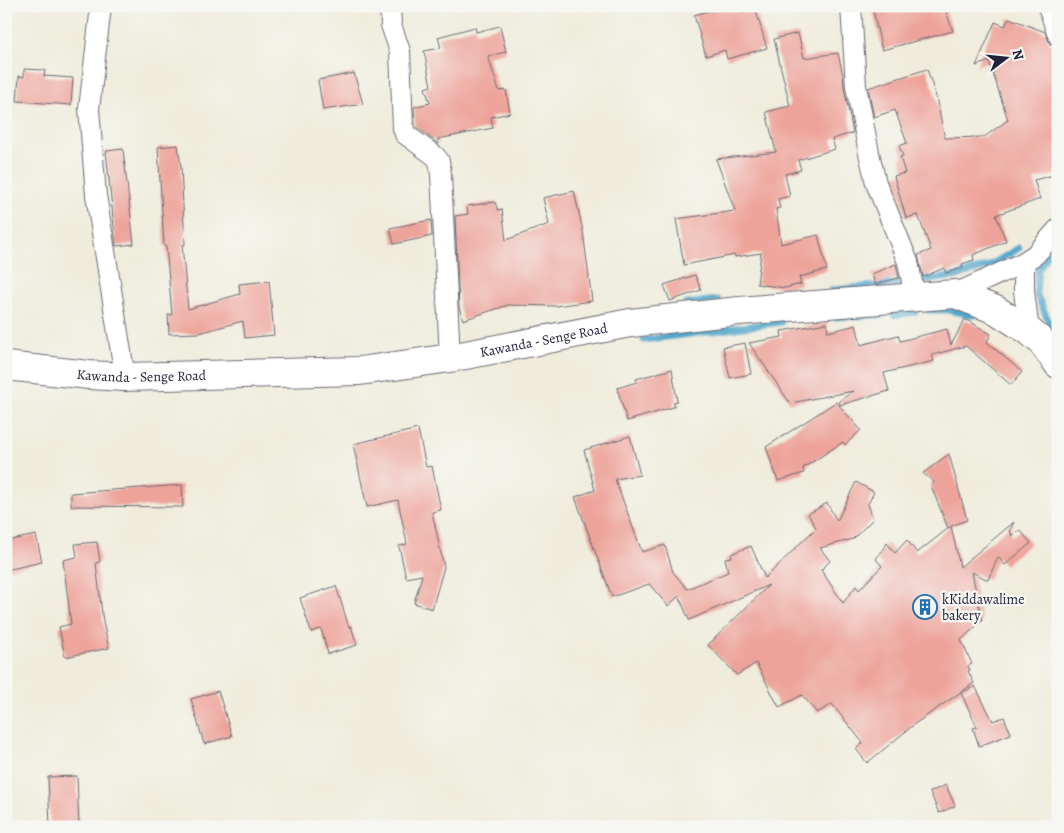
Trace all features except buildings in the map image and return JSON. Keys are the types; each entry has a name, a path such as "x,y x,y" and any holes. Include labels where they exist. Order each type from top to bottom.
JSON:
{"street":[{"path":"101,6 89,109 96,195 125,377"},
{"path":"390,6 392,25 400,51 403,128 405,134 439,161 450,358"},
{"path":"851,6 856,86 869,153 876,183 908,262 915,297"},
{"path":"1048,6 1058,35"},
{"path":"955,294 1024,262 1036,254 1058,229"},
{"path":"1024,262 1024,291 1029,331"},
{"name":"Kawanda - Senge Road","path":"6,366 125,377 360,370 450,358 630,323 739,311 955,294 996,310 1029,331 1041,341 1058,364"}],"waterway":[{"path":"919,281 957,276 989,266 1019,248"},
{"path":"1050,250 1038,270 1036,293 1058,342"},
{"path":"832,290 905,283"},
{"path":"686,304 718,300"},
{"path":"928,310 948,310 974,315"},
{"path":"894,315 915,312"},
{"path":"837,317 880,315"},
{"path":"644,340 781,322"}],"place":[{"name":"kKiddawalime bakery","path":"925,607"}]}
